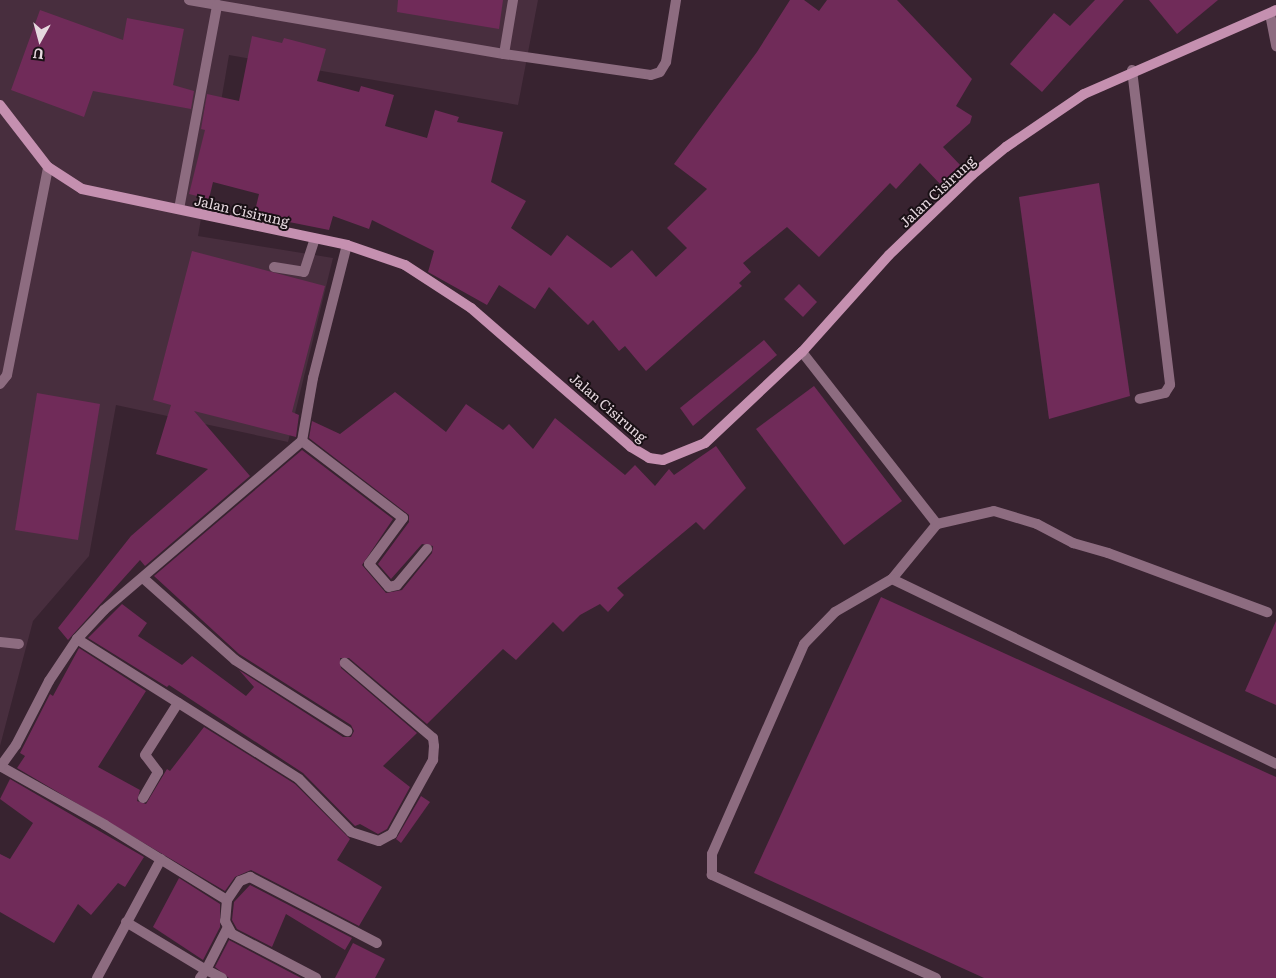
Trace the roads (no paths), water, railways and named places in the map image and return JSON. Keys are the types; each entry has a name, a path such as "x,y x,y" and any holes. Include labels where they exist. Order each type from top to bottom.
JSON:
{"main road":[{"name":"Jalan Cisirung","path":"0,105 48,167 82,189 315,240 347,245 405,265 458,298 631,448 649,458 663,460 679,456 705,443 802,352 889,255 972,175 1084,94 1132,70 1273,12"}],"street":[{"path":"189,0 504,54 651,75 660,72 666,62 676,0"},
{"path":"504,54 514,0"},
{"path":"179,209 217,5"},
{"path":"1273,12 1276,46"},
{"path":"1132,70 1170,388 1140,399"},
{"path":"0,384 7,375 48,167"},
{"path":"274,267 304,272 315,240"},
{"path":"227,900 161,859 0,767 77,639 104,610 302,441 313,378 347,245"},
{"path":"802,352 937,524"},
{"path":"302,441 403,518 369,564 389,587 397,585 427,549"},
{"path":"936,978 712,875 710,865 804,644 835,612 892,579 937,524 994,511 1037,524 1073,544 1108,553 1267,612"},
{"path":"143,578 235,660 348,731"},
{"path":"892,579 1276,764"},
{"path":"77,639 299,779 351,832 379,841 392,834 433,760 433,738 345,663"},
{"path":"0,642 19,644"},
{"path":"143,798 158,772 145,755 178,703"},
{"path":"97,978 161,859"},
{"path":"203,974 227,929 227,900 240,881 250,876 377,943"},
{"path":"126,922 203,974 222,978"},
{"path":"227,929 316,978"}]}
